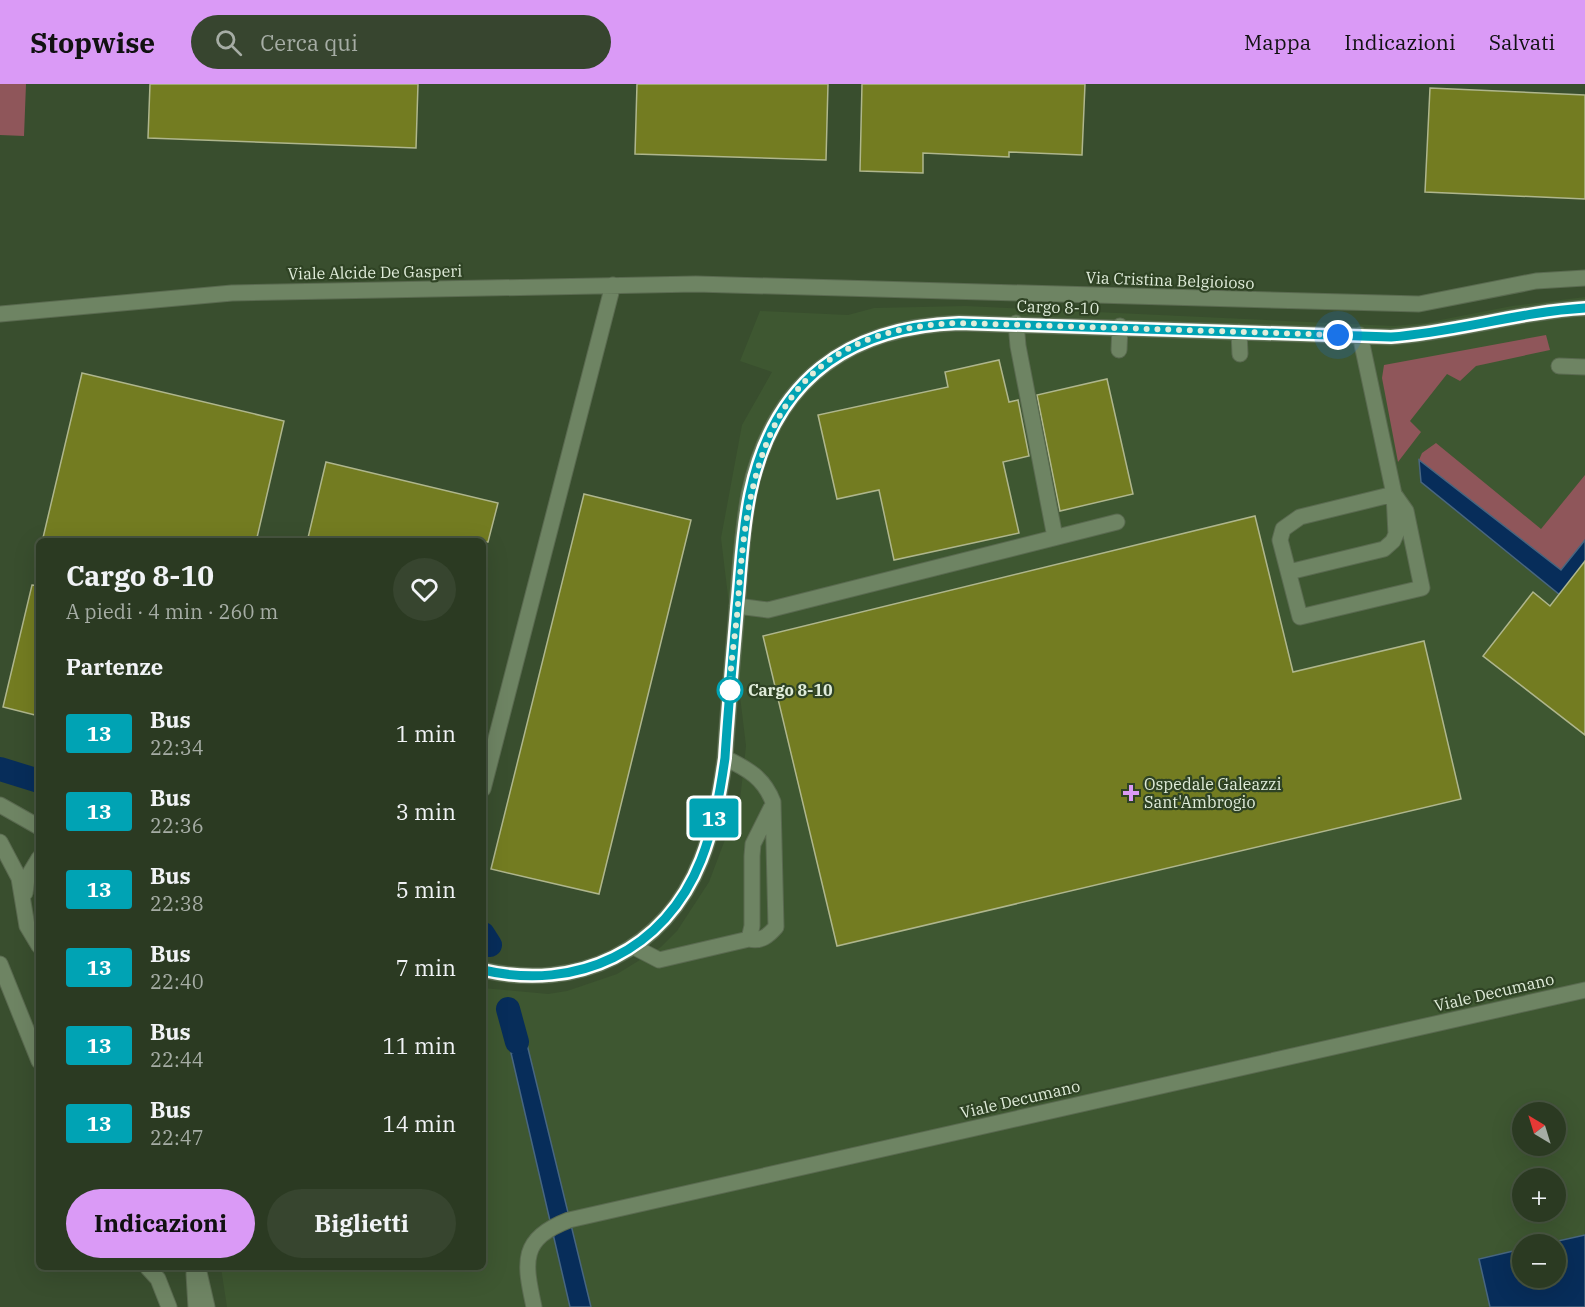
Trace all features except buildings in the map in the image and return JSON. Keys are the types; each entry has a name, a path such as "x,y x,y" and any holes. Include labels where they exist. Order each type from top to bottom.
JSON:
{"street":[{"name":"Via Cristina Belgioioso","path":"752,284 1419,304 1536,281 1585,278"},
{"name":"Viale Alcide De Gasperi","path":"0,314 232,293 752,284"},
{"path":"486,777 613,285"},
{"name":"Cargo 8-10","path":"486,971 509,976 567,974 595,967 634,947 669,915 688,887 710,835 725,758 740,562 750,494 760,458 771,427 789,399 829,362 860,342 898,330 932,324 1016,323 1239,332 1418,335 1533,314 1585,308"},
{"path":"1016,323 1018,346 1055,537"},
{"path":"1119,350 1120,326"},
{"path":"1239,332 1240,354"},
{"path":"1288,572 1384,549 1393,541 1396,534 1394,494 1360,335"},
{"path":"1558,366 1585,367"},
{"path":"1394,494 1406,511 1422,588 1300,617 1280,536 1290,522 1394,494"},
{"path":"738,606 768,610 1117,522"},
{"path":"634,947 659,960 749,939 756,941 768,936 776,927 773,802 767,788 757,776 725,758"},
{"path":"749,939 752,926 753,844 773,802"},
{"path":"0,805 36,825"},
{"path":"0,842 15,868 27,926 36,941"},
{"path":"23,902 27,878 36,863"},
{"path":"0,964 36,1054"},
{"name":"Viale Decumano","path":"534,1307 527,1275 528,1254 532,1244 552,1227 569,1220 1585,990"},
{"path":"150,1270 158,1279 169,1307"},
{"path":"193,1270 196,1307"},
{"path":"198,1270 207,1307"}],"shaded area":[{"path":"0,84 26,84 24,136 0,135"},
{"path":"1585,297 1585,1307 227,1307 221,1270 486,1270 486,988 548,994 567,991 617,974 661,947 677,931 709,882 740,800 746,746 721,538 742,425 772,372 740,361 760,311 848,315 874,308 966,306 1394,326 1425,323 1512,306"},
{"path":"1546,335 1550,350 1476,366 1460,381 1447,374 1410,421 1421,432 1398,462 1382,378 1384,365"},
{"path":"1436,443 1541,529 1585,475 1585,540 1561,570 1419,460 1422,453"}],"water":[{"path":"1419,460 1561,570 1585,540 1585,563 1560,595 1421,482"},
{"path":"526,1040 591,1307 570,1307 511,1053 519,1051 517,1042"},
{"path":"1585,1235 1585,1307 1490,1307 1479,1259 1512,1251 1512,1288 1566,1288 1566,1239"}],"waterway":[{"path":"0,769 36,780"},
{"path":"486,939 490,945"},
{"path":"508,1009 517,1042"}],"bus line":[{"name":"13","path":"486,971 509,976 543,976 567,974 595,967 634,947 669,915 688,887 710,835 721,787 740,562 750,494 760,458 771,427 789,399 829,362 860,342 898,330 932,324 959,323 1120,326 1391,337 1418,335 1512,317 1585,308"}],"place":[{"name":"Cargo 8-10","path":"730,690"},
{"name":"Ospedale Galeazzi Sant'Ambrogio","path":"1131,793"}],"route":[{"path":"730,690 740,562 750,494 771,427 789,399 811,377 860,342 898,330 932,324 959,323 1120,326 1338,335"}]}
